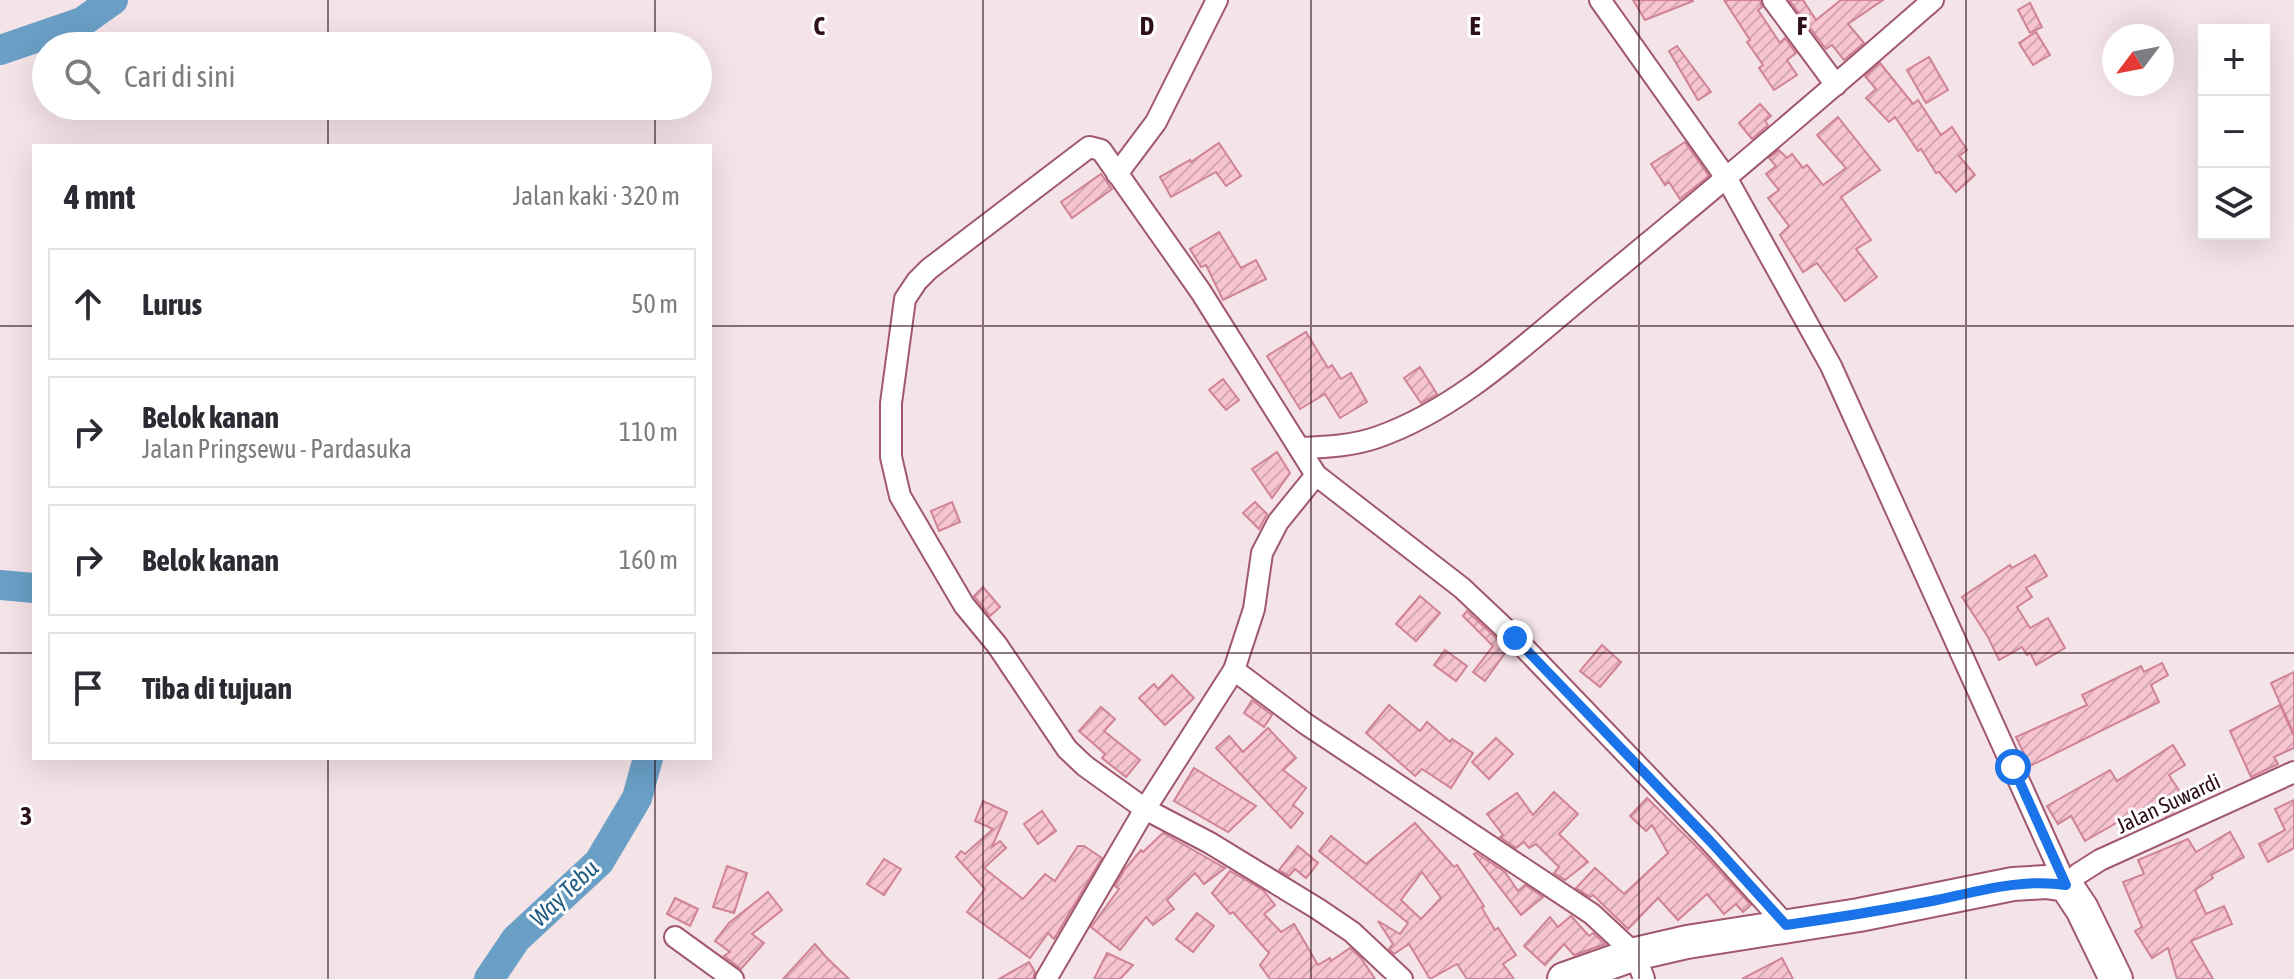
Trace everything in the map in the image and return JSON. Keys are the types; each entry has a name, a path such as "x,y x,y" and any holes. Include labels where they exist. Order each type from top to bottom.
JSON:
{"main road":[{"path":"1564,979 1640,966 1786,925 1859,915 2013,884 2046,882 2066,885 2082,909 2116,979"}],"street":[{"path":"1117,174 1156,122 1217,0"},
{"path":"1600,0 1727,179 1831,366 2066,885"},
{"path":"1773,0 1836,85"},
{"path":"1300,448 1343,445 1377,437 1420,418 1474,386 1727,179 1933,0"},
{"path":"1402,979 1352,932 1210,843 1145,809 1085,766 1067,749 997,645 964,605 900,496 891,457 891,403 905,299 917,281 1089,147 1101,150 1201,292 1316,475 1462,588 1504,628 1710,841 1786,925"},
{"path":"1046,979 1145,809 1234,670 1254,609 1262,553 1278,522 1316,475"},
{"path":"1234,670 1306,724 1592,914 1640,966"},
{"name":"Jalan Suwardi","path":"2066,885 2100,860 2294,772"},
{"path":"675,937 733,979"}],"building":[{"path":"1633,0 1693,0 1693,1 1645,20"},
{"path":"1724,0 1760,0 1762,7 1758,10 1780,43 1785,38 1796,53 1787,60 1797,75 1774,90 1759,68 1763,65 1747,42 1750,40"},
{"path":"1789,0 1803,0 1816,20 1841,0 1883,0 1848,24 1864,43 1844,60 1832,45 1826,49"},
{"path":"2030,3 2042,27 2030,33 2018,10"},
{"path":"2036,32 2050,55 2033,65 2019,43"},
{"path":"1677,46 1711,92 1698,100 1669,51"},
{"path":"1929,57 1948,90 1926,103 1907,70"},
{"path":"1880,63 1913,104 1918,100 1941,135 1952,127 1967,150 1959,156 1975,175 1956,192 1939,172 1936,173 1921,149 1918,151 1895,117 1889,122 1866,98 1876,89 1865,76"},
{"path":"1760,104 1771,116 1765,121 1768,125 1752,139 1739,123"},
{"path":"1838,117 1880,170 1841,197 1871,240 1856,249 1877,277 1845,301 1817,263 1803,272 1780,235 1789,226 1768,198 1779,190 1766,174 1776,166 1769,158 1779,150 1787,158 1792,154 1803,168 1807,165 1823,185 1846,168 1817,135"},
{"path":"1685,142 1709,176 1680,199 1669,182 1665,185 1651,164"},
{"path":"1219,143 1241,176 1226,186 1216,172 1171,197 1160,177 1191,162"},
{"path":"1101,174 1112,189 1072,218 1061,202"},
{"path":"1219,232 1241,268 1256,260 1266,279 1223,300 1206,265 1201,267 1190,249"},
{"path":"1306,332 1328,368 1332,365 1341,379 1351,373 1367,402 1340,418 1325,394 1300,409 1267,356"},
{"path":"1420,367 1437,394 1421,403 1404,378"},
{"path":"1223,379 1239,400 1226,410 1209,390"},
{"path":"1277,452 1290,473 1272,498 1252,469"},
{"path":"952,502 960,522 939,531 931,511"},
{"path":"1255,502 1267,514 1259,529 1243,513"},
{"path":"2035,555 2047,576 2026,588 2032,597 2017,607 2030,628 2048,618 2065,648 2036,665 2030,653 2027,655 2022,647 1999,660 1962,597 2010,565 2012,568"},
{"path":"983,587 1000,607 990,616 974,596"},
{"path":"1420,596 1440,613 1416,641 1396,624"},
{"path":"1467,611 1508,649 1485,681 1473,672 1493,646 1463,616"},
{"path":"1602,645 1621,662 1600,687 1580,671"},
{"path":"1445,650 1467,666 1456,681 1434,665"},
{"path":"2162,663 2168,675 2151,685 2159,702 2030,766 2016,737 2087,705 2082,695 2141,666 2144,672"},
{"path":"2294,672 2294,734 2271,683"},
{"path":"1172,675 1194,698 1165,725 1139,698 1154,684 1158,689"},
{"path":"1252,700 1272,715 1264,727 1244,713"},
{"path":"1389,705 1420,731 1427,722 1450,742 1452,739 1473,753 1451,788 1422,769 1415,776 1366,733"},
{"path":"2280,705 2294,736 2294,748 2274,757 2278,764 2251,777 2230,731"},
{"path":"1101,707 1115,719 1104,731 1140,760 1126,777 1102,758 1105,754 1079,731"},
{"path":"1268,728 1296,758 1283,770 1306,788 1293,805 1303,813 1291,828 1216,748 1229,736 1243,752"},
{"path":"1496,738 1513,754 1489,779 1472,762"},
{"path":"2173,745 2185,765 2169,775 2187,803 2166,816 2159,805 2122,827 2118,822 2085,841 2071,816 2058,824 2047,806 2110,770 2117,781"},
{"path":"1194,768 1256,806 1228,832 1174,801"},
{"path":"1554,792 1578,814 1559,834 1588,862 1565,880 1554,873 1559,867 1536,844 1529,848 1524,842 1516,848 1500,837 1503,835 1487,814 1517,793 1533,815"},
{"path":"1647,798 1751,905 1743,912 1736,904 1724,914 1707,894 1678,920 1658,898 1628,929 1593,895 1590,897 1576,888 1595,868 1624,894 1668,853 1652,825 1646,831 1630,816"},
{"path":"2294,800 2294,848 2268,862 2259,844 2285,830 2275,809"},
{"path":"983,801 1007,812 992,847 1000,841 1006,848 984,868 1023,899 1045,874 1055,881 1078,846 1084,846 1102,858 1054,939 1048,933 1030,958 967,912 985,889 956,857 961,851 965,854 993,829 975,821"},
{"path":"1042,811 1056,831 1038,844 1024,824"},
{"path":"1415,823 1454,867 1457,865 1484,906 1482,908 1495,930 1498,928 1516,955 1503,964 1514,979 1467,979 1457,964 1430,979 1409,944 1394,954 1389,949 1393,944 1378,921 1400,934 1408,923 1319,851 1331,836 1366,864","holes":["1422,872 1441,898 1421,919 1401,900"]},
{"path":"2230,832 2244,857 2211,875 2213,878 2195,890 2206,914 2224,906 2232,924 2191,941 2213,979 2177,979 2168,948 2152,958 2135,931 2142,927 2123,882 2144,874 2138,860 2188,839 2196,852"},
{"path":"1163,833 1225,868 1204,884 1195,873 1167,900 1174,909 1153,925 1146,917 1120,950 1091,927 1119,889 1115,886 1125,869 1141,850 1143,852"},
{"path":"1298,846 1318,863 1306,878 1295,869 1289,876 1279,870"},
{"path":"1476,853 1505,872 1518,891 1525,885 1543,897 1521,915"},
{"path":"884,859 901,869 884,895 867,884"},
{"path":"727,866 747,873 734,913 713,907"},
{"path":"1230,871 1263,890 1275,905 1264,914 1281,932 1294,924 1318,965 1330,958 1331,961 1350,948 1375,979 1270,979 1260,965 1269,953 1212,893"},
{"path":"768,892 782,910 752,934 764,943 741,969 724,956 730,952 715,941 729,923"},
{"path":"675,898 698,909 690,926 667,914"},
{"path":"1197,913 1214,926 1193,952 1176,939"},
{"path":"1571,916 1589,936 1593,933 1605,944 1574,955 1564,944 1545,965 1524,946 1550,917 1558,927"},
{"path":"815,944 826,957 849,979 783,979"},
{"path":"1107,953 1133,965 1120,979 1094,979"},
{"path":"1782,958 1793,979 1742,979"},
{"path":"1029,962 1035,972 1033,979 999,979"}],"waterway":[{"name":"Way Tebu","path":"53,32 82,22 113,0"},
{"name":"Way Tebu","path":"0,50 32,39"},
{"name":"Way Tebu","path":"0,585 32,588"},
{"name":"Way Tebu","path":"489,979 516,939 599,862 637,798 647,760"}],"route":[{"path":"1515,638 1710,841 1786,925 1859,915 2013,884 2046,882 2066,885 2013,767"}]}
